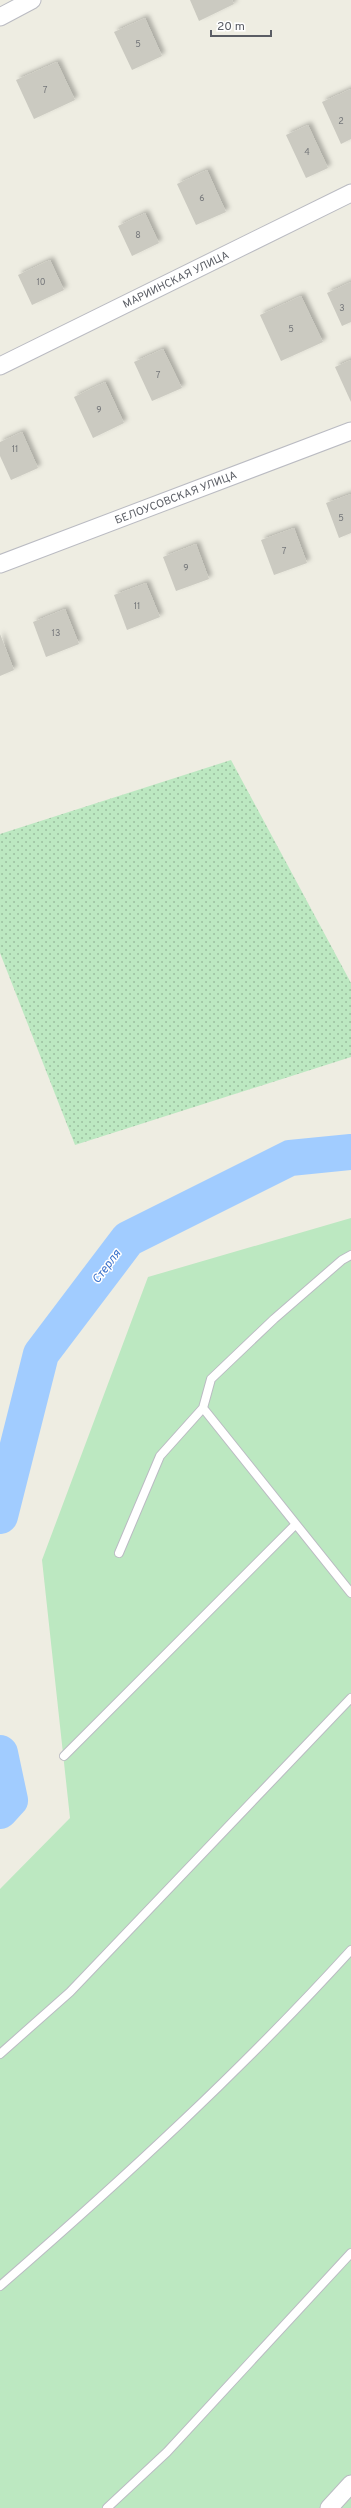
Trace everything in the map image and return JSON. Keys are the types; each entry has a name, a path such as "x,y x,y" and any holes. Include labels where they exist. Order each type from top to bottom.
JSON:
{"street":[{"path":"0,17 32,0"},
{"name":"МАРИИНСКАЯ УЛИЦА","path":"0,366 351,193"},
{"name":"БЕЛОУСОВСКАЯ УЛИЦА","path":"0,564 351,432"},
{"path":"329,2508 351,2484"}],"lane":[{"path":"119,1553 160,1456 203,1408 211,1379 274,1319 342,1260 351,1256"},
{"path":"203,1408 351,1594"},
{"path":"64,1756 295,1525"},
{"path":"0,2054 70,1992 351,1698"},
{"path":"0,2286 64,2231 284,2024 351,1950"},
{"path":"107,2508 167,2452 351,2254"}],"green space":[{"path":"231,760 351,983 351,1057 75,1145 0,953 0,834"},
{"path":"351,1218 351,2508 0,2508 0,1889 70,1818 42,1560 148,1277"}],"building":[{"path":"190,0 232,0 234,4 199,21"},
{"path":"145,18 162,56 132,70 114,32"},
{"path":"57,62 75,100 34,119 16,80"},
{"path":"351,89 351,139 341,144 322,102"},
{"path":"308,125 328,168 306,178 286,135"},
{"path":"207,170 226,212 196,225 177,184"},
{"path":"145,213 159,243 132,256 118,226"},
{"path":"50,260 64,290 32,305 18,275"},
{"path":"351,282 351,322 342,326 327,293"},
{"path":"301,296 323,342 281,361 260,315"},
{"path":"163,349 182,388 152,401 134,362"},
{"path":"351,360 351,402 335,367"},
{"path":"105,382 124,423 93,438 74,397"},
{"path":"22,432 38,468 11,480 0,456 0,442"},
{"path":"351,494 351,533 339,538 326,503"},
{"path":"294,528 307,563 274,575 261,540"},
{"path":"196,544 209,579 176,591 163,557"},
{"path":"146,583 160,617 127,630 114,595"},
{"path":"65,609 79,644 46,657 33,622"},
{"path":"0,634 14,670 0,676"}],"waterway":[{"name":"Стерля","path":"0,1516 41,1354 128,1239 290,1158 351,1152"},
{"name":"Стерля","path":"0,1753 10,1800 0,1811"}]}
